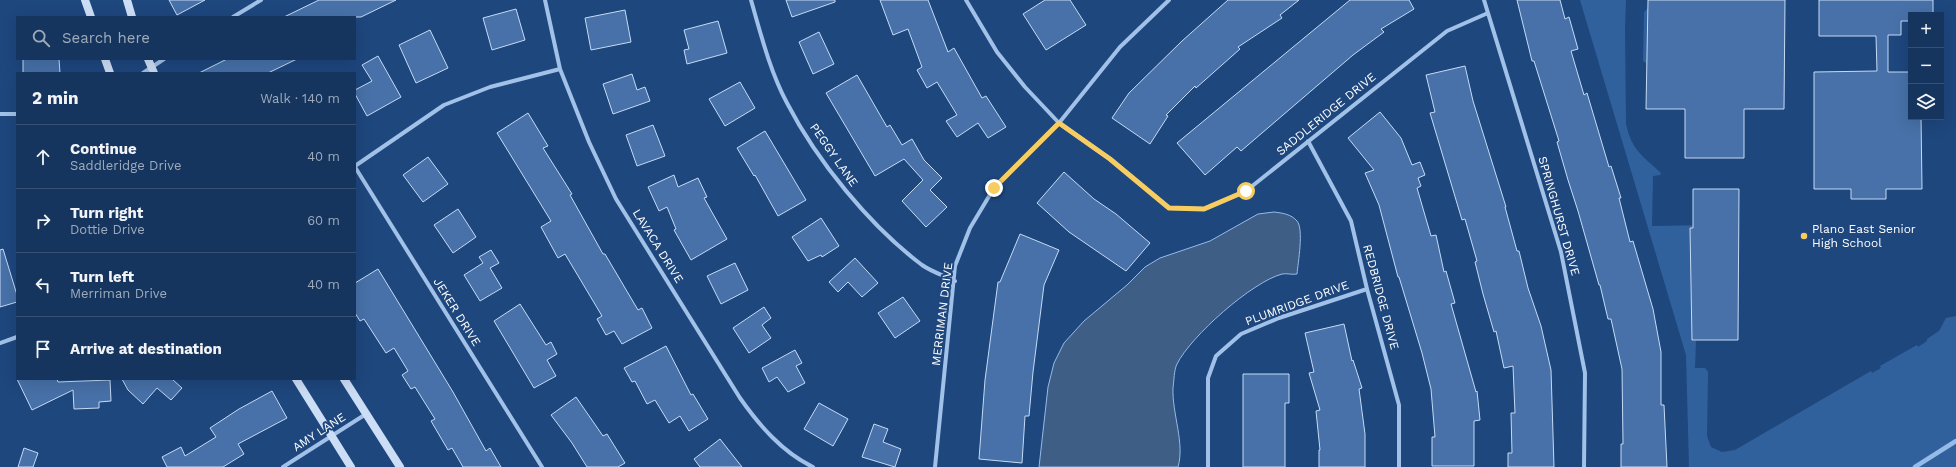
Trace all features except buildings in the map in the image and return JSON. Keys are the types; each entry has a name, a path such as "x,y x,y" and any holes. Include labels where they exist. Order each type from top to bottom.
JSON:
{"main road":[{"path":"85,0 91,16"},
{"path":"127,0 132,16"},
{"path":"104,60 110,72"},
{"path":"148,60 153,70"},
{"path":"297,380 351,467"},
{"path":"345,380 400,467"}],"street":[{"path":"235,16 261,0"},
{"name":"LAVACA DRIVE","path":"545,0 560,68 589,142 616,199 740,398 757,422 781,445 813,467"},
{"name":"PEGGY LANE","path":"751,0 766,50 787,103 812,144 849,194 890,238 924,266 955,281"},
{"path":"966,0 997,52 1025,87 1059,123"},
{"name":"MERRIMAN DRIVE","path":"935,467 955,281 955,266 970,228 994,188 1059,123 1120,48 1169,0"},
{"name":"SPRINGHURST DRIVE","path":"1484,0 1561,252 1585,373 1584,467"},
{"name":"SADDLERIDGE DRIVE","path":"1059,123 1110,159 1169,208 1204,209 1246,191 1446,31 1488,13"},
{"path":"153,70 163,60"},
{"path":"356,165 444,105 490,87 560,68"},
{"path":"0,114 16,114"},
{"name":"REDBRIDGE DRIVE","path":"1308,141 1351,221 1367,289 1399,405 1399,467"},
{"name":"JEKER DRIVE","path":"356,168 542,467"},
{"name":"PLUMRIDGE DRIVE","path":"1208,467 1208,378 1216,356 1241,334 1279,318 1367,289"},
{"path":"0,343 16,337"},
{"name":"AMY LANE","path":"283,467 366,414"}],"shaded area":[{"path":"1580,0 1626,0 1626,124 1631,141 1635,147 1661,173 1660,175 1653,176 1652,226 1710,225 1710,227 1690,228 1690,258 1709,259 1691,264 1692,340 1696,341 1695,368 1705,368 1708,372 1707,436 1711,447 1722,452 1735,450 1871,371 1872,373 1881,368 1880,366 1917,345 1918,347 1939,331 1946,318 1956,316 1956,467 1689,467 1686,355"},
{"path":"1648,8 1647,64 1643,61 1644,12"},
{"path":"1274,212 1289,215 1297,221 1299,225 1300,238 1297,274 1282,274 1269,279 1239,299 1208,325 1184,352 1177,364 1173,388 1174,408 1180,448 1178,467 1039,467 1048,387 1054,363 1064,343 1084,321 1127,285 1145,267 1160,258 1210,241 1258,214"}],"waterway":[{"path":"1915,467 1956,441"}],"place":[{"name":"Plano East Senior High School","path":"1804,236"}],"route":[{"path":"994,188 1059,123 1110,159 1169,208 1204,209 1246,191"}]}
